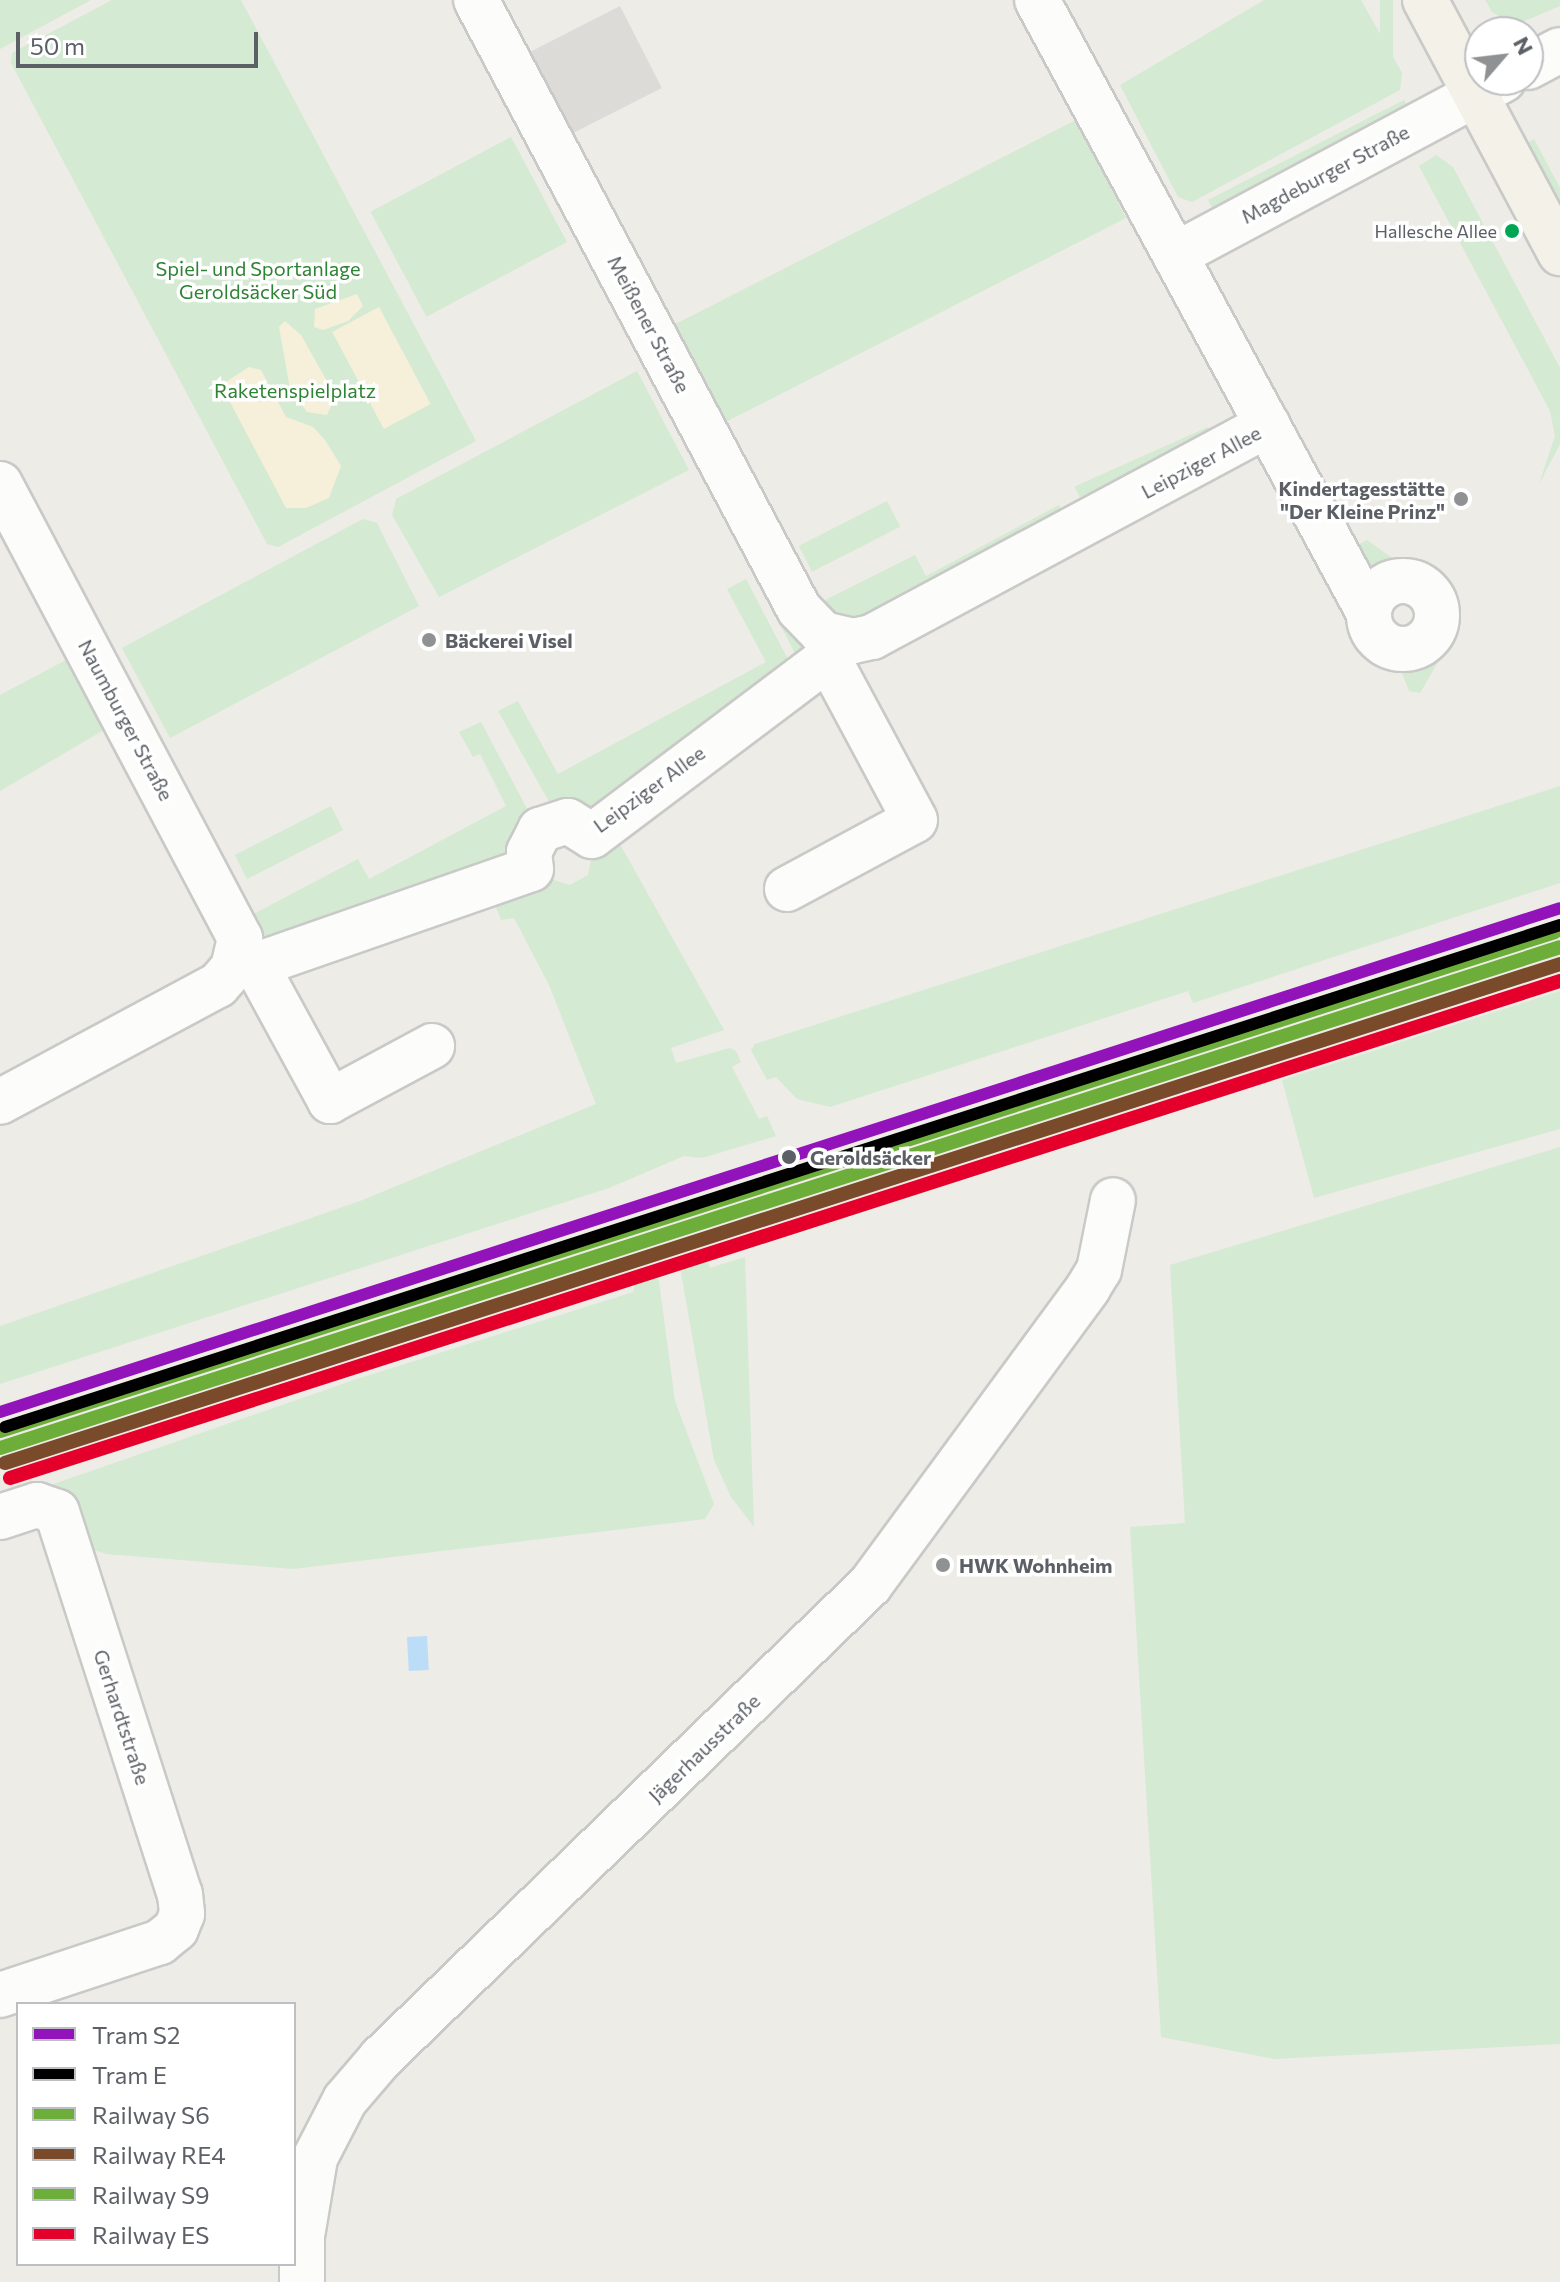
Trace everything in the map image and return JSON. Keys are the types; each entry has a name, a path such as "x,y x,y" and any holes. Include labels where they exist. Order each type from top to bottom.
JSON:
{"main road":[{"path":"1425,0 1464,52"},
{"path":"1494,96 1560,253"}],"street":[{"name":"Meißener Straße","path":"476,0 799,609 830,648 915,820 787,889"},
{"path":"1037,0 1369,613"},
{"name":"Magdeburger Straße","path":"1175,255 1471,96"},
{"name":"Leipziger Allee","path":"0,1102 218,985 247,962 531,869 529,852 540,830 568,821 592,836 830,648 872,637 1268,425"},
{"name":"Naumburger Straße","path":"0,484 227,907 247,962 330,1101 432,1046"},
{"name":"Jägerhausstraße","path":"302,2282 302,2236 315,2158 345,2100 393,2047 870,1585 1088,1288 1099,1270 1113,1200"},
{"name":"Gerhardtstraße","path":"0,1517 37,1505 51,1507 61,1522 180,1894 182,1914 176,1929 160,1942 0,1995"}],"shaded area":[{"path":"620,6 662,88 573,133 531,51"}],"green space":[{"path":"0,0 91,0 0,49"},
{"name":"Spiel- und Sportanlage Geroldsäcker Süd","path":"112,0 241,0 476,441 278,547 267,544 11,63 12,53"},
{"path":"1264,0 1361,0 1402,73 1400,90 1192,202 1178,197 1120,85"},
{"path":"1380,0 1393,0 1393,72 1380,72"},
{"path":"1485,0 1560,0 1560,6 1536,16 1499,16 1492,12"},
{"path":"1404,100 1410,112 1214,211 1208,200"},
{"path":"1076,120 1126,218 725,422 675,324"},
{"path":"511,137 567,242 426,317 371,212"},
{"path":"1534,139 1560,188 1560,201 1528,143"},
{"path":"1436,155 1453,167 1560,368 1560,444 1539,484 1555,436 1550,411 1419,166"},
{"path":"637,371 689,470 439,597 392,515 396,499"},
{"path":"1208,427 1213,438 1080,497 1075,486"},
{"path":"887,501 900,527 812,572 799,546"},
{"path":"1059,505 1066,518 864,624 819,612 827,599 915,555 926,576"},
{"path":"363,519 377,523 419,606 170,738 122,648"},
{"path":"1367,540 1402,565 1398,572 1371,571 1348,550"},
{"path":"763,569 804,638 800,663 754,574"},
{"path":"746,579 793,669 598,817 552,807 498,711 518,701 558,774 766,662 727,589"},
{"path":"1432,649 1442,655 1420,693 1409,691 1399,665"},
{"path":"114,651 214,840 207,844 106,655"},
{"path":"66,660 104,730 0,791 0,695"},
{"path":"481,722 532,818 520,865 263,944 248,917 358,859 369,879 506,806 480,754 473,757 459,732"},
{"path":"1560,786 1560,883 1193,1003 1188,991 830,1107 797,1099 776,1077 767,1080 751,1050 755,1044"},
{"path":"331,806 343,830 247,879 235,855"},
{"path":"616,837 724,1030 671,1048 676,1063 730,1048 736,1051 741,1062 732,1067 759,1119 767,1116 776,1136 702,1158 684,1156 609,1188 0,1384 0,1326 360,1201 596,1104 549,985 514,918 501,920 492,897 548,878 570,885 588,875 592,855"},
{"path":"1560,991 1560,1129 1314,1198 1282,1080"},
{"path":"1560,1147 1560,2044 1275,2059 1161,2037 1130,1527 1185,1523 1170,1265"},
{"path":"745,1257 754,1527 731,1497 714,1460 680,1267 707,1258 710,1268"},
{"path":"658,1274 675,1401 714,1504 705,1519 293,1569 106,1554 91,1549 39,1489 357,1379 633,1292 636,1281"}],"sand":[{"path":"357,294 363,306 348,321 323,330 314,327 315,309"},
{"path":"379,307 431,404 384,429 332,332"},
{"path":"285,321 301,335 328,383 333,402 327,415 307,412 290,389 279,327"},
{"path":"249,367 261,370 286,417 313,427 341,466 329,498 306,508 286,508 221,385"}],"water":[{"path":"427,1636 429,1670 409,1671 407,1637"}],"tram line":[{"name":"S2","path":"0,1412 1560,908"},
{"name":"E","path":"5,1427 1560,925"}],"rail line":[{"name":"S9","path":"0,1431 1555,932"},
{"name":"S6","path":"0,1448 1560,947"},
{"name":"RE4","path":"5,1463 1560,964"},
{"name":"ES","path":"10,1478 1560,981"}],"place":[{"name":"Hallesche Allee","path":"1512,231"},
{"name":"Kindertagesstätte \"Der Kleine Prinz\"","path":"1461,499"},
{"name":"Bäckerei Visel","path":"429,640"},
{"name":"Geroldsäcker","path":"789,1157"},
{"name":"HWK Wohnheim","path":"943,1565"}],"park label":[{"name":"Raketenspielplatz","path":"295,390"}]}
